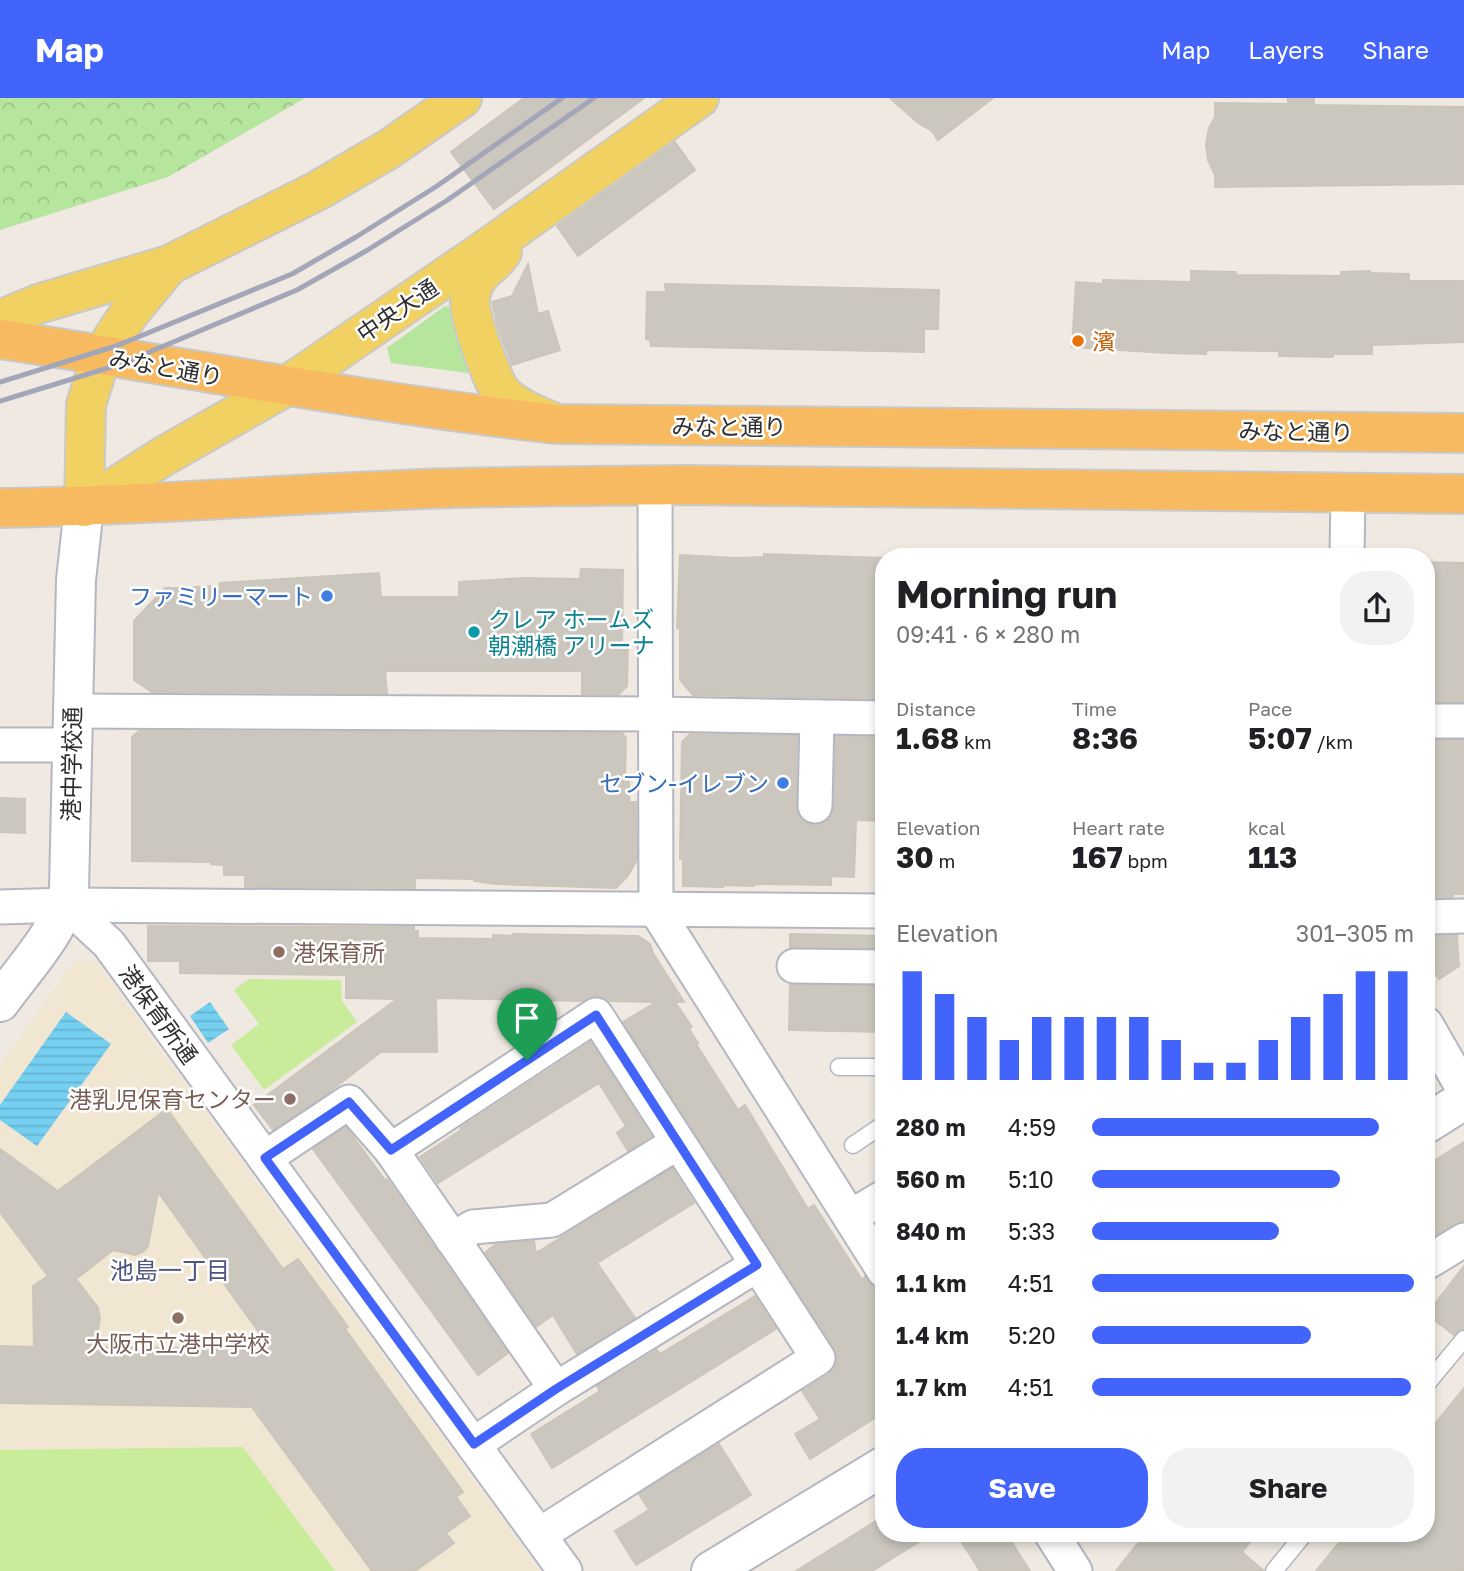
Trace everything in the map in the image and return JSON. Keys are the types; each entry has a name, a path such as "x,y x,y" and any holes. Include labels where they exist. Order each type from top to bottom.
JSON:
{"highway":[{"name":"みなと通り","path":"0,339 285,387 464,414 556,424 1464,433"},
{"path":"0,508 84,507 454,488 655,486 1464,494"}],"main road":[{"path":"0,320 38,304 169,265 317,191 389,149 462,98"},
{"name":"中央大通","path":"84,507 164,456 285,387 699,98"},
{"path":"521,224 495,263 476,279 469,299 471,311 492,376 501,392 516,405 556,424"},
{"path":"84,507 86,405 102,356 130,312 169,265"}],"street":[{"path":"655,486 656,910 875,1257"},
{"path":"1347,548 1348,493"},
{"name":"港中学校通","path":"0,1002 55,926 66,905 69,890 76,580 84,507"},
{"path":"0,745 72,728 654,714 875,718"},
{"path":"815,806 817,717"},
{"path":"1435,720 1464,721"},
{"path":"0,907 66,905 875,911"},
{"name":"港保育所通","path":"66,905 108,944 565,1571"},
{"path":"1435,917 1464,916"},
{"path":"794,966 875,967"},
{"path":"391,1150 596,1015 818,1358 539,1535"},
{"path":"1435,1040 1464,1090"},
{"path":"1435,1118 1464,1100"},
{"path":"265,1158 349,1102 391,1150 556,1389"},
{"path":"452,1240 472,1227 552,1220 677,1143"},
{"path":"850,1217 875,1203"},
{"path":"1435,1258 1464,1240"},
{"path":"474,1444 556,1389 757,1265"},
{"path":"711,1571 875,1471"},
{"path":"1057,1542 1075,1571"}],"lane":[{"path":"839,1067 875,1068"},
{"path":"853,1144 875,1131"},
{"path":"1435,1374 1464,1339"},
{"path":"1274,1571 1298,1542"}],"shaded area":[{"name":"大阪市立港中学校","path":"74,961 96,962 540,1571 0,1571 0,1065"}],"green space":[{"path":"0,98 305,98 168,177 0,230"},
{"path":"445,306 461,310 478,360 468,373 391,363 387,348"},
{"path":"249,979 341,980 342,1001 357,1022 264,1090 231,1045 259,1024 234,990"},
{"path":"243,1447 335,1571 0,1571 0,1450"}],"water":[{"path":"210,1002 229,1029 208,1043 190,1016"},
{"path":"66,1012 111,1044 37,1146 0,1120 0,1105"}],"building":[{"path":"524,98 644,98 494,209 451,152"},
{"path":"890,98 993,98 938,140 931,130 918,123"},
{"path":"1288,98 1314,98 1314,105 1464,107 1464,184 1215,187 1215,175 1208,160 1206,144 1209,128 1215,117 1215,103 1288,104"},
{"path":"675,142 695,170 578,256 557,226"},
{"path":"528,264 538,314 548,311 560,350 512,365 492,302 512,296"},
{"path":"1191,271 1236,272 1236,275 1341,276 1341,272 1370,271 1409,274 1409,281 1464,281 1464,342 1372,345 1372,354 1333,354 1333,357 1279,356 1279,351 1206,350 1206,354 1072,347 1076,282 1191,282"},
{"path":"665,284 939,290 938,329 924,329 924,352 651,346 650,340 646,339 647,292 666,292"},
{"path":"764,554 875,558 875,699 693,695 680,680 680,629 677,628 680,555 764,557"},
{"path":"1435,562 1464,563 1464,702 1435,702"},
{"path":"581,569 623,570 622,644 628,644 627,686 618,695 582,694 582,671 385,671 387,693 152,692 134,680 134,621 165,588 379,573 381,597 459,597 459,582 522,578 580,579"},
{"path":"139,731 622,733 626,738 625,781 629,781 629,802 636,802 637,860 627,877 616,888 415,878 415,888 245,887 245,875 224,875 224,865 211,862 132,861 132,737"},
{"path":"690,734 797,736 796,806 804,822 815,825 831,817 834,807 836,736 875,737 875,821 856,820 854,877 831,876 831,885 683,886 683,859 680,859 682,742"},
{"path":"1435,740 1464,740 1464,894 1453,894 1453,897 1435,898"},
{"path":"0,798 25,799 25,833 0,832"},
{"path":"148,926 414,927 414,931 418,931 418,938 493,939 493,935 513,934 638,936 650,944 684,1002 675,1002 692,1027 689,1029 698,1043 696,1044 738,1110 745,1105 808,1209 814,1205 863,1281 865,1276 875,1288 875,1418 810,1459 795,1434 820,1419 802,1391 829,1374 835,1366 837,1356 623,1022 656,1002 608,1001 596,996 583,1001 436,998 437,1052 381,1052 324,1096 273,1130 254,1105 397,999 346,998 346,975 180,973 180,961 148,961"},
{"path":"790,934 875,936 875,948 790,948"},
{"path":"1457,935 1459,966 1439,979 1435,973 1435,936"},
{"path":"790,984 875,986 875,1032 789,1030"},
{"path":"591,1042 651,1136 628,1151 617,1133 626,1126 599,1083 438,1183 420,1157"},
{"path":"167,1109 283,1269 298,1259 463,1492 456,1497 470,1516 446,1533 454,1543 415,1571 372,1571 252,1407 0,1403 0,1346 34,1347 33,1286 48,1276 0,1212 0,1149 58,1191","holes":["158,1192 271,1349 95,1347 100,1318 98,1308 76,1279 113,1250 135,1255 143,1252 148,1246"]},
{"path":"346,1127 385,1180 387,1179 508,1353 478,1375 313,1149"},
{"path":"1464,1142 1464,1221 1435,1235 1435,1160"},
{"path":"672,1168 694,1203 597,1263 635,1318 577,1354 553,1315 536,1327 485,1253 496,1244 534,1241 536,1253"},
{"path":"1464,1266 1464,1329 1454,1335 1435,1320 1435,1304"},
{"path":"755,1296 776,1329 552,1468 531,1434 600,1391 597,1386 657,1350 660,1354"},
{"path":"1464,1388 1464,1571 1316,1571 1340,1542 1435,1542 1435,1424"},
{"path":"719,1444 751,1495 636,1565 615,1531 649,1510 639,1494"},
{"path":"875,1522 875,1542 919,1542 872,1571 796,1571"},
{"path":"962,1542 1012,1542 1030,1571 980,1571"},
{"path":"1139,1542 1250,1542 1242,1552 1264,1571 1116,1571"}],"railway":[{"path":"0,382 116,346 292,274 437,186 562,98"},
{"path":"0,401 121,364 297,290 446,201 594,98"}],"place":[{"name":"濱","path":"1078,341"},
{"name":"ファミリーマート","path":"327,596"},
{"name":"クレア ホームズ 朝潮橋 アリーナ","path":"474,632"},
{"name":"セブン-イレブン","path":"783,783"},
{"name":"港保育所","path":"279,952"},
{"name":"港乳児保育センター","path":"290,1099"},
{"name":"大阪市立港中学校","path":"178,1318"}],"district":[{"name":"池島一丁目","path":"170,1269"}],"route":[{"path":"596,1015 757,1265 556,1389 474,1444 265,1158 349,1102 391,1150 527,1060 596,1015"}]}
